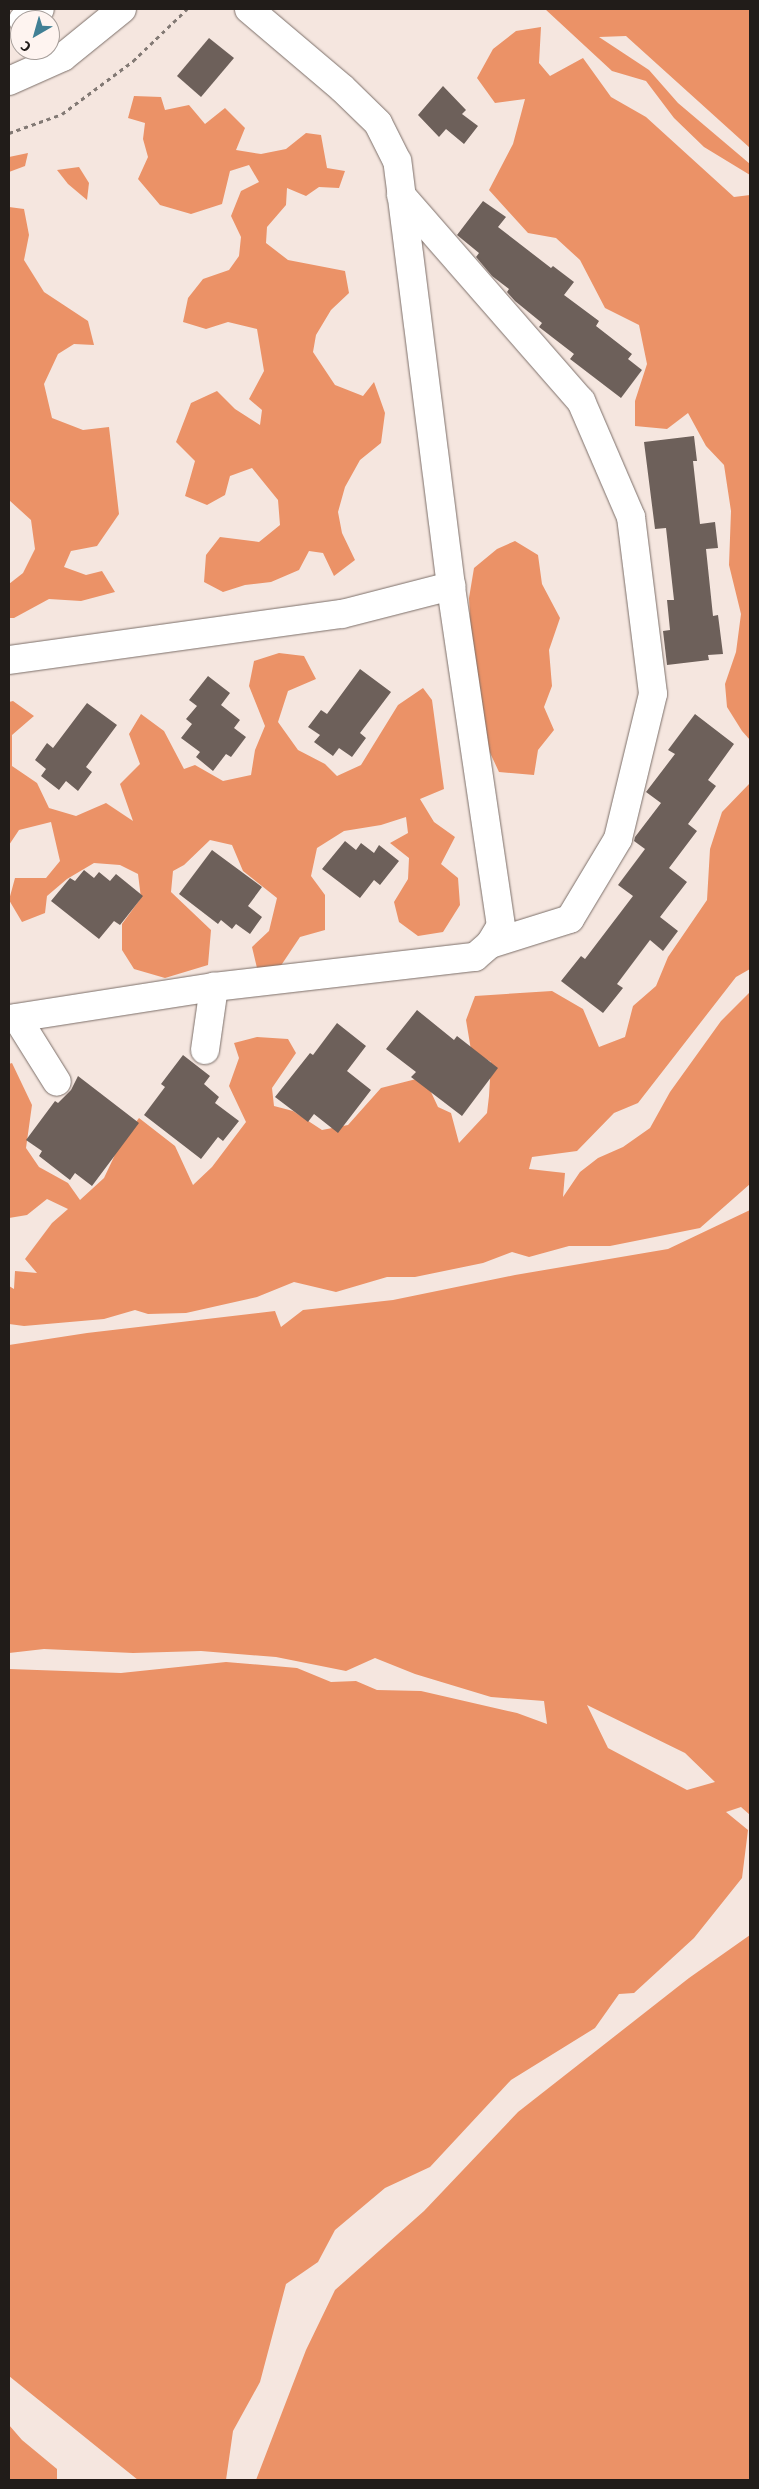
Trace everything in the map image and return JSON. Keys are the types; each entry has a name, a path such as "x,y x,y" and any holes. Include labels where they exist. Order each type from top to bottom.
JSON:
{"street":[{"path":"9,80 63,57 122,9"},
{"path":"57,1082 13,1018 214,987 475,956 490,944 501,926 451,586 397,161 378,123 342,88 249,9"},
{"path":"401,195 580,401 631,517 653,694 618,839 570,919 490,944"},
{"path":"9,660 342,614 451,586"},
{"path":"205,1050 214,987"}],"path":[{"path":"9,133 62,114 132,61 187,9"}],"shaded area":[{"path":"545,9 748,9 750,11 750,148 626,36 599,37 649,70 678,103 750,164 750,175 704,147 674,118 646,81 612,71"},
{"path":"541,27 539,63 550,76 583,58 611,97 646,117 734,197 750,195 750,740 727,707 725,684 736,652 741,614 729,565 731,511 724,465 706,446 688,413 667,429 635,426 635,401 647,364 639,325 605,308 580,260 556,238 528,233 489,190 513,144 525,99 495,103 477,78 493,49 516,31"},
{"path":"134,96 161,97 165,110 189,105 205,124 225,108 245,128 236,150 261,154 286,149 306,133 321,135 327,168 345,171 339,188 319,187 306,196 287,188 286,205 267,227 266,243 288,260 345,271 349,293 331,310 316,335 313,352 335,385 363,396 374,382 385,413 381,443 360,460 345,487 338,512 342,533 355,560 334,576 323,553 309,551 299,570 271,582 245,585 223,592 204,582 206,555 220,537 259,542 280,525 278,500 252,468 230,476 225,495 207,505 185,496 195,461 176,442 191,403 217,391 235,409 260,425 262,410 249,399 264,371 257,329 228,322 206,329 183,322 188,298 203,279 229,270 239,256 241,237 231,216 241,191 259,182 249,165 230,171 222,204 191,214 160,205 138,179 148,157 143,139 145,123 128,118"},
{"path":"28,153 25,166 9,172 9,157"},
{"path":"79,167 89,183 87,200 68,184 57,170"},
{"path":"9,207 24,209 29,235 24,260 44,292 88,321 94,345 74,344 58,354 44,384 52,418 83,430 109,427 119,514 97,546 71,551 64,567 86,575 102,571 115,592 81,601 49,599 14,618 9,618 9,584 23,573 35,549 31,520 9,500"},
{"path":"515,541 538,555 542,584 560,618 549,650 552,686 544,707 554,730 538,750 534,775 499,772 485,742 472,657 469,598 474,568 497,549"},
{"path":"279,653 304,656 316,679 288,691 278,722 298,750 325,764 337,776 361,765 398,705 423,688 432,700 444,789 420,799 434,822 455,837 441,864 458,878 460,905 443,932 418,936 399,922 394,902 408,879 409,858 390,843 408,833 406,817 381,825 344,831 317,848 311,876 325,895 325,930 300,937 280,967 257,968 252,947 269,931 277,898 243,871 232,845 210,840 184,865 173,871 171,892 211,930 208,965 165,978 134,969 122,950 122,924 141,898 138,874 120,865 94,863 67,879 47,896 45,913 22,922 9,900 15,878 46,878 60,861 51,822 19,830 9,845 9,702 13,701 34,716 12,735 12,766 37,783 49,808 76,816 106,803 133,821 120,784 140,764 129,734 141,714 164,731 184,769 195,765 223,781 251,775 255,750 265,726 249,686 254,661"},
{"path":"750,783 750,969 736,977 638,1103 614,1113 577,1151 532,1157 529,1169 565,1173 563,1197 580,1172 598,1158 623,1147 650,1128 670,1092 721,1021 750,992 750,1184 700,1228 610,1246 569,1246 529,1257 512,1252 483,1263 415,1277 387,1277 336,1292 294,1282 257,1297 186,1313 148,1314 135,1310 104,1319 24,1326 9,1324 9,1286 14,1289 15,1271 37,1273 25,1259 52,1223 68,1209 47,1199 27,1215 9,1218 9,1064 12,1063 32,1105 26,1148 39,1167 68,1183 80,1200 104,1178 121,1142 139,1118 175,1146 193,1185 212,1167 246,1122 229,1086 239,1058 234,1043 257,1037 288,1039 296,1053 272,1088 274,1106 293,1111 322,1130 348,1125 381,1088 424,1077 438,1107 451,1113 459,1143 487,1113 489,1096 491,1062 471,1050 466,1020 475,996 552,991 583,1009 599,1047 625,1037 633,1006 656,986 668,957 707,900 710,849 722,812"},
{"path":"750,1210 750,1815 741,1807 726,1812 748,1830 742,1878 694,1938 634,1993 619,1994 595,2028 511,2080 430,2167 385,2188 335,2230 318,2262 286,2284 260,2382 233,2431 226,2480 138,2480 9,2376 9,1669 121,1673 226,1662 297,1668 331,1682 356,1681 377,1690 421,1691 517,1713 547,1724 544,1701 491,1697 415,1674 375,1658 346,1671 276,1657 201,1651 133,1653 44,1649 9,1653 9,1345 87,1333 275,1311 281,1327 303,1310 393,1300 515,1275 668,1249","holes":["587,1705 685,1753 715,1782 687,1790 608,1748"]},
{"path":"750,1935 750,2480 256,2480 306,2350 335,2290 424,2211 518,2112 689,1978"},
{"path":"9,2425 22,2440 57,2469 57,2480 9,2480"}],"building":[{"path":"209,38 234,58 201,97 177,76"},
{"path":"443,86 466,110 462,114 478,126 464,144 446,129 439,137 418,115"},
{"path":"483,201 506,217 498,227 551,268 553,266 574,282 564,295 599,321 596,326 632,354 628,359 642,370 621,398 570,359 574,354 539,327 542,323 515,301 507,292 509,289 492,276 476,257 479,253 457,235"},
{"path":"694,436 697,461 693,461 700,524 715,522 718,548 706,549 713,616 718,615 723,654 708,655 709,660 667,665 663,631 670,630 667,600 674,600 666,528 655,529 644,442"},
{"path":"360,669 391,692 360,733 366,738 352,757 339,748 333,756 314,742 320,735 308,727 321,710 327,714"},
{"path":"208,676 230,693 221,705 240,720 234,728 246,737 231,757 226,754 213,771 196,757 200,752 181,738 192,724 186,719 197,706 189,700"},
{"path":"87,703 117,725 86,767 92,772 78,791 66,781 59,790 41,776 46,769 35,760 47,743 53,748"},
{"path":"695,714 734,744 708,780 716,786 688,824 697,831 669,868 687,882 660,917 678,931 663,951 650,940 617,984 623,988 603,1013 561,981 581,956 585,959 633,896 618,885 645,849 634,841 635,837 661,803 646,792 675,754 668,750"},
{"path":"345,841 356,850 361,843 374,853 379,845 399,861 380,885 374,880 360,898 322,869"},
{"path":"212,850 262,887 248,906 262,917 250,934 236,924 232,929 221,920 218,924 179,894"},
{"path":"84,870 94,878 99,872 110,881 116,874 143,896 120,925 114,921 99,939 51,901 70,878 75,881"},
{"path":"417,1010 454,1040 457,1036 498,1068 462,1116 411,1077 416,1072 386,1049"},
{"path":"337,1023 366,1046 347,1071 371,1090 338,1133 314,1114 308,1122 275,1097 310,1053 313,1055"},
{"path":"183,1055 210,1076 204,1084 219,1097 215,1103 239,1121 223,1141 218,1137 201,1159 144,1115 165,1087 161,1084"},
{"path":"78,1076 139,1123 92,1186 75,1173 70,1180 39,1156 42,1151 26,1140 55,1101 58,1103 71,1090"}]}
